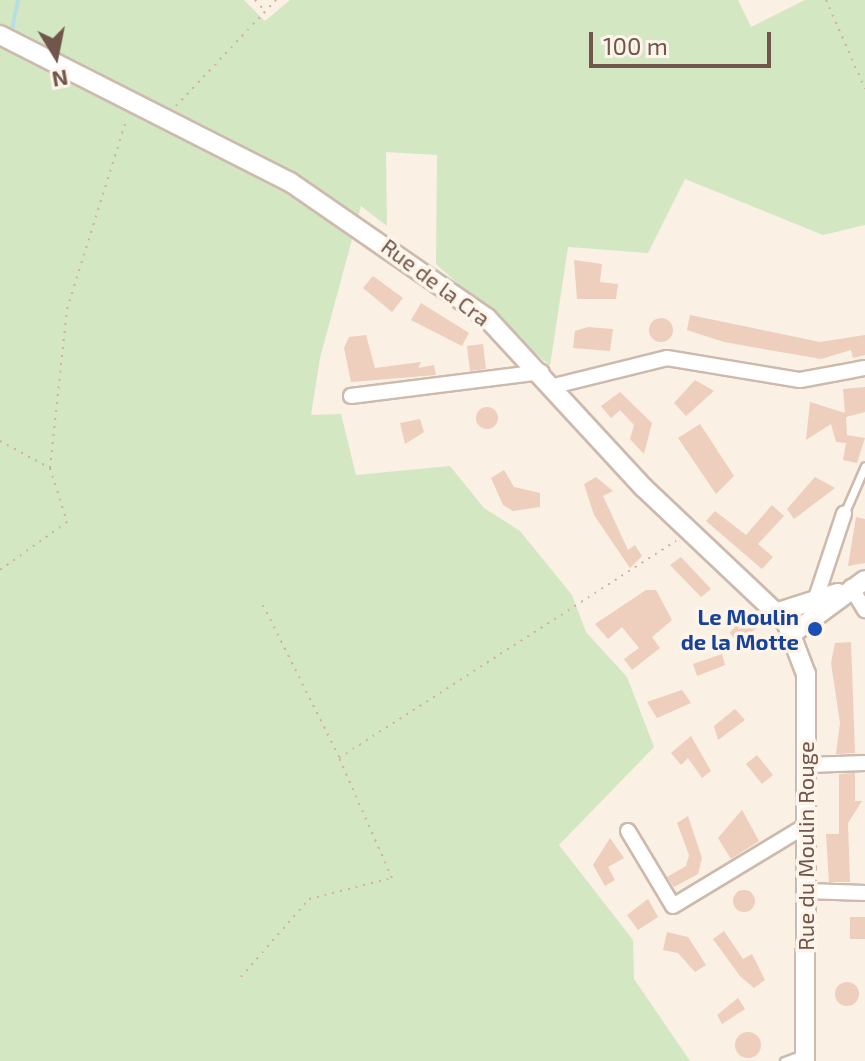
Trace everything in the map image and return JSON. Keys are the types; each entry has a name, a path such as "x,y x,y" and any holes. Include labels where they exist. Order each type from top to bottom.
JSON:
{"street":[{"name":"Rue de la Cra","path":"0,35 135,98 358,223 487,318 690,532 778,612 793,633"},
{"path":"351,396 547,379 667,358 800,380 865,368"},
{"path":"816,598 844,514"},
{"path":"778,612 851,587"},
{"path":"851,587 865,610"},
{"path":"793,633 851,587"},
{"name":"Rue du Moulin Rouge","path":"793,633 806,674 805,1057"},
{"path":"807,765 865,763"},
{"path":"628,831 673,906 807,825"},
{"path":"807,891 865,893"}],"lane":[{"path":"844,514 865,466"},
{"path":"784,1061 805,1057"}],"path":[{"path":"255,0 264,10"},
{"path":"168,117 276,0"},
{"path":"826,0 865,89"},
{"path":"0,570 65,528 50,468 67,309 135,98"},
{"path":"0,441 50,468"},
{"path":"339,758 690,532"},
{"path":"241,977 309,899 392,878 339,758 263,605"}],"green space":[{"path":"0,0 244,0 265,21 290,0 738,0 751,27 805,0 865,0 865,225 823,235 685,179 648,253 568,247 550,366 436,264 437,155 386,152 387,226 361,206 320,358 311,415 341,414 356,475 450,466 484,508 520,531 572,595 586,632 627,677 654,747 559,845 633,940 634,979 690,1061 0,1061"}],"building":[{"path":"574,260 602,264 600,282 618,284 616,299 577,299"},
{"path":"373,276 403,298 392,312 363,288"},
{"path":"421,303 469,333 462,346 411,320"},
{"path":"690,315 820,342 865,335 865,355 853,358 851,350 821,359 724,342 687,330"},
{"path":"661,318 670,321 673,330 670,339 661,342 652,339 649,330 652,321"},
{"path":"588,327 613,329 610,351 573,348 575,331"},
{"path":"366,335 375,368 421,362 418,368 434,365 436,375 351,382 344,348 349,337"},
{"path":"483,344 486,369 470,371 467,346"},
{"path":"695,380 714,391 686,416 674,403"},
{"path":"865,387 865,412 846,417 847,435 865,438 857,463 843,460 846,443 836,442 831,424 806,440 810,402 845,413 843,389"},
{"path":"620,392 652,423 644,454 630,439 634,425 620,410 611,418 601,406"},
{"path":"487,407 495,410 498,418 495,426 487,429 479,426 476,418 479,410"},
{"path":"420,419 424,432 405,444 400,423"},
{"path":"700,424 734,476 716,494 678,438"},
{"path":"504,470 514,487 540,493 540,507 513,511 503,505 491,478"},
{"path":"596,477 613,491 603,496 628,550 635,545 642,556 630,568 594,515 584,484"},
{"path":"815,477 835,488 794,519 787,509"},
{"path":"772,505 784,516 758,544 773,557 762,569 706,521 715,511 746,535"},
{"path":"856,517 865,519 865,563 848,566"},
{"path":"681,557 711,589 701,597 670,565"},
{"path":"646,590 656,590 672,620 652,637 660,648 632,670 624,659 639,648 622,627 608,639 595,624"},
{"path":"745,609 759,626 738,643 730,633"},
{"path":"851,642 855,753 836,754 840,723 831,663 835,643"},
{"path":"722,654 725,665 697,676 693,664"},
{"path":"682,690 691,703 657,718 647,702"},
{"path":"735,709 745,720 718,740 714,726"},
{"path":"691,736 711,771 702,778 688,758 681,765 671,753"},
{"path":"757,755 773,775 762,784 746,764"},
{"path":"855,773 855,801 862,801 848,823 850,882 829,882 826,834 839,834 839,774"},
{"path":"742,810 759,841 731,859 718,838"},
{"path":"688,816 702,858 698,874 674,887 667,877 686,866 689,855 677,823"},
{"path":"610,838 624,858 608,867 615,880 605,886 593,865"},
{"path":"740,890 748,890 755,901 748,912 740,912 733,905 733,897"},
{"path":"648,899 658,917 638,930 627,915"},
{"path":"850,917 865,917 865,939 850,939"},
{"path":"724,931 743,959 752,954 765,980 754,988 740,976 713,939"},
{"path":"667,932 688,937 706,965 695,972 678,953 663,950"},
{"path":"847,982 858,989 859,994 852,1005 847,1006 836,999 835,994 842,983"},
{"path":"738,998 745,1009 722,1024 717,1015"},
{"path":"748,1032 757,1036 761,1045 757,1054 748,1058 739,1054 735,1045 739,1036"}],"waterway":[{"path":"12,29 18,0"}],"place":[{"name":"Le Moulin de la Motte","path":"815,629"}]}
